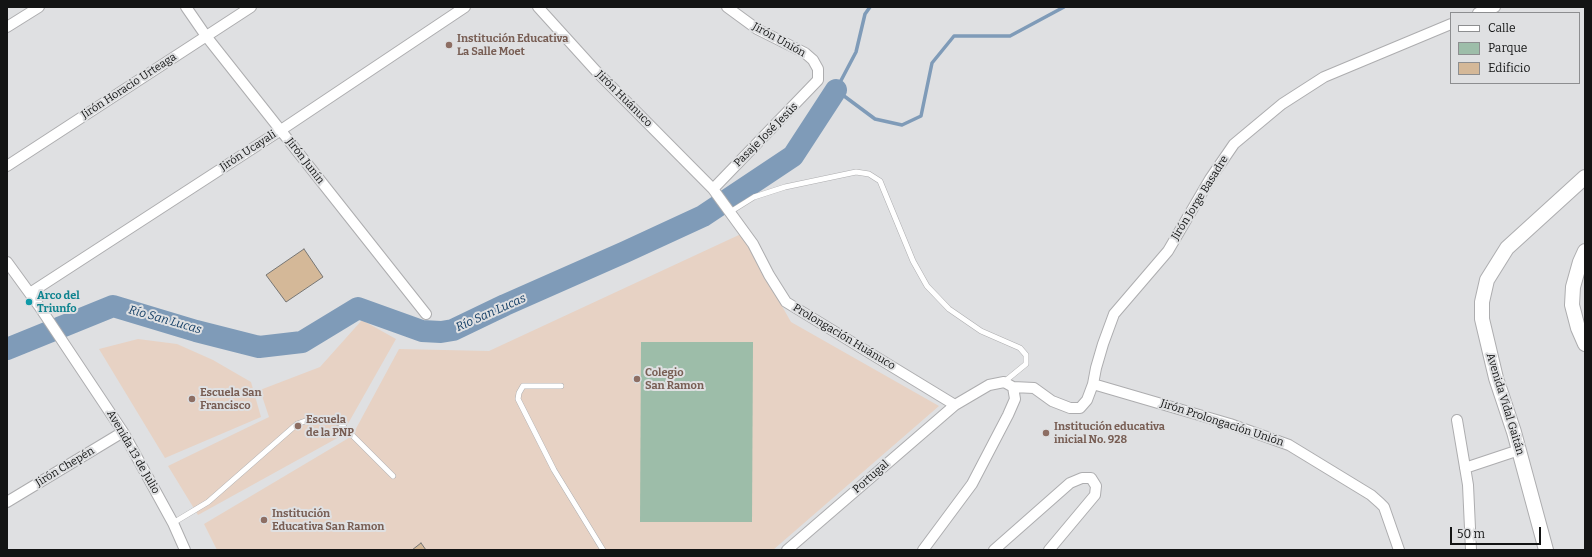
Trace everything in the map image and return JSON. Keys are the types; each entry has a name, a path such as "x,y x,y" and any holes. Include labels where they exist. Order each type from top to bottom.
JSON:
{"street":[{"path":"7,27 39,7"},
{"name":"Jirón Junín","path":"186,7 206,36 426,314"},
{"name":"Jirón Horacio Urteaga","path":"7,166 251,7"},
{"name":"Jirón Ucayali","path":"30,293 281,130 465,7"},
{"name":"Jirón Huánuco","path":"538,7 596,71 715,192"},
{"name":"Jirón Unión","path":"727,7 757,29 805,53 813,60 818,69 818,80"},
{"path":"1481,12 1495,7"},
{"name":"Jirón Jorge Basadre","path":"1008,384 1034,388 1052,401 1070,408 1080,408 1087,400 1093,384 1098,362 1114,314 1168,251 1210,179 1234,144 1282,104 1324,77 1450,24"},
{"name":"Pasaje José Jesús","path":"715,192 818,80"},
{"name":"Avenida Vidal Gaitán","path":"1546,550 1514,432 1496,378 1482,319 1482,302 1487,280 1507,248 1585,177"},
{"name":"Prolongación Huánuco","path":"715,192 752,244 768,275 786,302 955,405"},
{"path":"1585,252 1580,262 1573,287 1572,305 1578,328 1585,344"},
{"name":"Avenida 13 de Julio","path":"7,262 30,293 123,432 174,523 185,550"},
{"path":"922,550 972,484 1008,416 1015,399 1008,384"},
{"name":"Portugal","path":"787,550 955,405 989,385 1008,384"},
{"name":"Jirón Prolongación Unión","path":"1093,384 1230,424 1289,445 1371,495 1380,503 1384,507 1399,550"},
{"path":"1457,420 1468,485 1471,550"},
{"name":"Jirón Chepén","path":"7,502 123,432"},
{"path":"1465,468 1519,450"},
{"path":"994,550 1070,482 1082,478 1091,478 1096,486 1095,495 1050,550"}],"lane":[{"path":"728,210 754,197 785,187 856,172 869,174 880,181 913,261 927,286 949,309 981,331 1020,348 1026,355 1026,364 1008,384"},
{"path":"561,386 523,386 519,392 518,399 554,470 603,550"},
{"path":"174,523 208,502 296,424 308,420 326,419 340,423 393,476"}],"shaded area":[{"name":"Colegio San Ramon","path":"741,234 791,322 939,406 773,550 217,550 204,524 352,436 399,349 489,351"},
{"name":"Escuela de la PNP","path":"362,320 396,339 341,436 198,515 168,466 269,417 260,390 320,367"},
{"name":"Escuela San Francisco","path":"138,339 177,344 213,360 251,382 261,417 165,458 99,349"}],"green space":[{"path":"641,342 753,342 752,522 640,522"}],"building":[{"path":"304,249 323,277 286,302 266,275"},
{"path":"421,543 426,550 412,550"}],"waterway":[{"path":"870,7 865,14 856,52 836,90 875,119 902,125 921,116 932,63 954,36 1010,36 1064,7"},
{"name":"Río San Lucas","path":"7,349 113,306 196,331 259,347 302,342 358,308 422,331 441,332 453,330 703,216 793,156 836,90"}],"place":[{"name":"Institución Educativa La Salle Moet","path":"449,45"},
{"name":"Arco del Triunfo","path":"29,302"},
{"name":"Colegio San Ramon","path":"637,379"},
{"name":"Escuela San Francisco","path":"192,399"},
{"name":"Escuela de la PNP","path":"298,426"},
{"name":"Institución educativa inicial No. 928","path":"1046,433"},
{"name":"Institución Educativa San Ramon","path":"264,520"}]}
